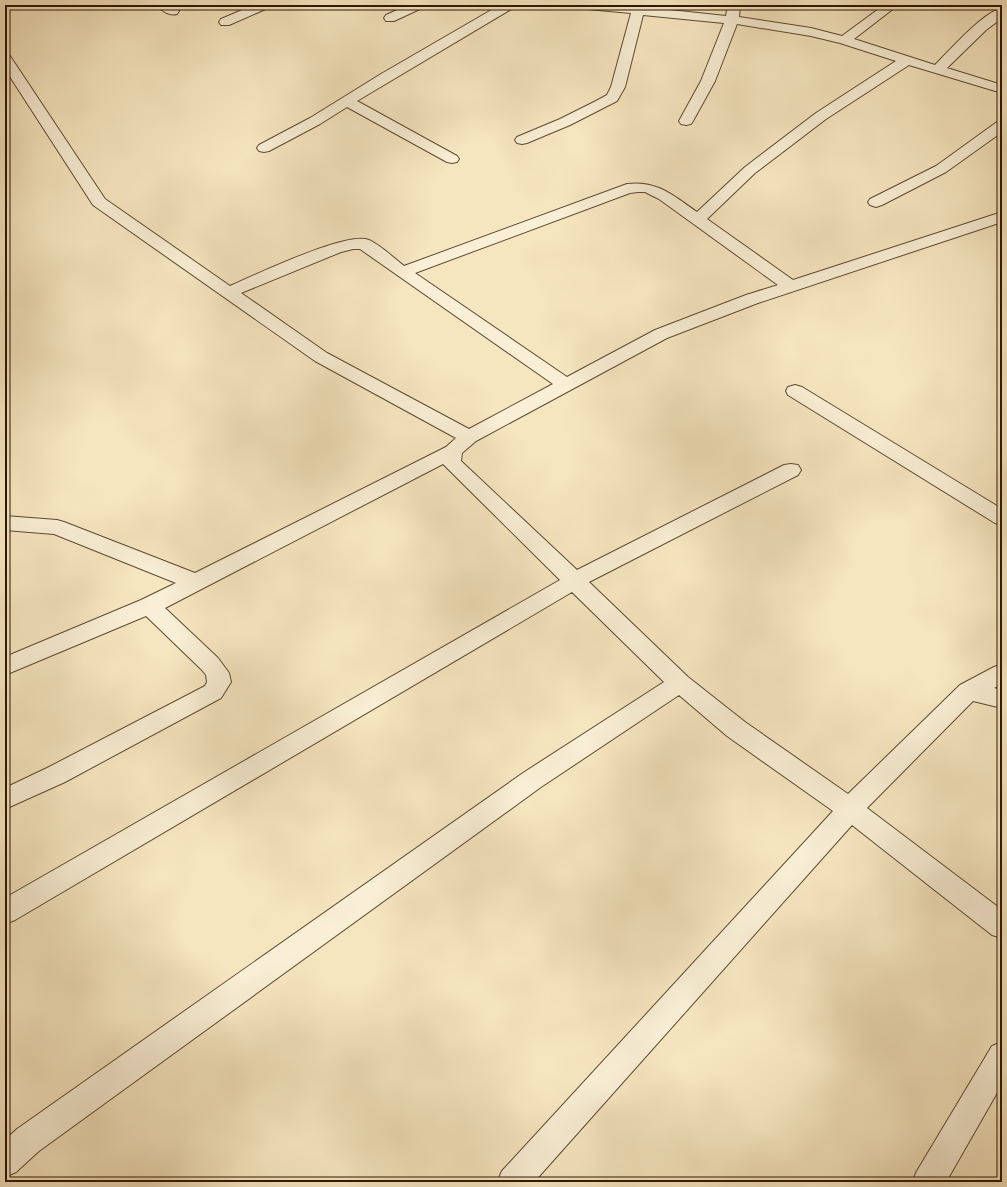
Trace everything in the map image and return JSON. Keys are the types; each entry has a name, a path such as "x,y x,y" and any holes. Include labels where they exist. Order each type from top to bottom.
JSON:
{"street":[{"path":"5,6 10,5"},
{"path":"225,22 264,5"},
{"path":"390,18 418,5"},
{"path":"264,148 315,121 386,77 509,5"},
{"path":"587,5 732,20 811,32 844,40 1002,89"},
{"path":"686,121 708,81 732,20 734,5"},
{"path":"844,40 892,5"},
{"path":"522,140 565,122 612,98 618,87 638,10"},
{"path":"937,70 981,27 1002,12"},
{"path":"5,59 99,202 321,357 469,437"},
{"path":"698,219 756,166 821,116 906,60"},
{"path":"347,101 452,159"},
{"path":"876,202 941,169 1002,125"},
{"path":"402,272 627,189 642,186 652,189 698,219 791,286"},
{"path":"5,666 149,606 453,450 469,437 660,334 752,299 1002,217"},
{"path":"229,292 336,248 353,244 364,244 402,272 566,385"},
{"path":"795,392 1002,518"},
{"path":"453,450 451,462 576,580 680,683 736,729 850,809 1002,926"},
{"path":"5,912 576,580 791,470"},
{"path":"5,523 57,528 196,582"},
{"path":"5,799 63,771 213,692 219,682 217,673 210,664 149,606"},
{"path":"513,1182 850,809 968,691 1002,673"},
{"path":"5,1161 28,1140 532,780 680,683"},
{"path":"968,691 1002,699"},
{"path":"928,1182 1002,1056"}]}
